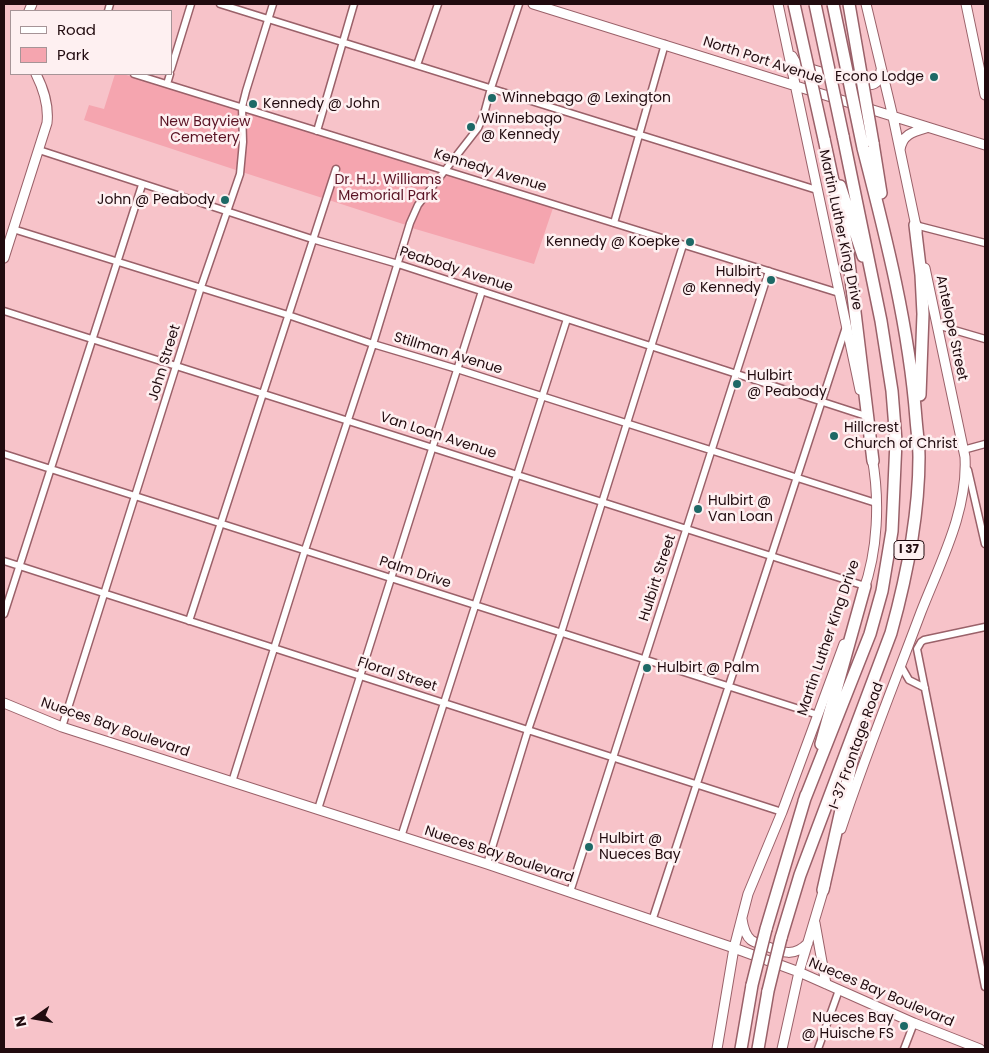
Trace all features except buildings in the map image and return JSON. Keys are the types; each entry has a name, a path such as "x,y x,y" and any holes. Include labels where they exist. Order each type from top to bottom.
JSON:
{"highway":[{"path":"794,4 847,246 873,461"},
{"name":"I 37","path":"741,1049 752,985 766,929 804,801 870,634 882,591 892,531 896,442 891,382 867,246 815,4"},
{"name":"I 37","path":"758,1049 768,991 781,938 800,875 881,660 901,598 917,496 919,457 910,356 868,145 833,4"},
{"path":"849,4 868,145"},
{"path":"824,139 876,298"},
{"path":"915,225 923,314 919,457"},
{"path":"804,801 865,586"},
{"path":"823,890 856,742 881,660"}],"main road":[{"name":"North Port Avenue","path":"533,4 985,145"},
{"name":"Martin Luther King Drive","path":"734,948 748,894 782,812 865,586 871,560 876,503 873,461 866,416 778,4"},
{"name":"Antelope Street","path":"866,4 893,117 964,454"},
{"path":"966,4 985,95"},
{"path":"788,47 796,63 801,66 864,85 871,86 875,84 879,80 881,69"},
{"path":"4,258 39,150 48,114 44,89 37,75"},
{"path":"900,153 901,144 907,135 928,128"},
{"name":"I-37 Frontage Road","path":"782,1049 800,972 848,808 959,513 966,477 964,454"},
{"name":"Nueces Bay Boulevard","path":"4,703 62,727 486,864 734,948 800,972 914,1023 980,1049"},
{"path":"742,919 745,930 752,940 783,953 798,951 808,943"},
{"path":"815,919 826,984"},
{"path":"717,1049 734,948"}],"street":[{"path":"172,66 191,4"},
{"path":"220,4 817,190"},
{"name":"John Street","path":"62,727 201,287 240,174 243,142 242,107 273,4"},
{"path":"317,131 354,4"},
{"path":"417,65 438,4"},
{"path":"232,782 410,223 418,205 478,128 519,4"},
{"path":"614,223 665,44"},
{"name":"Kennedy Avenue","path":"137,75 839,293"},
{"path":"167,84 170,75"},
{"name":"Peabody Avenue","path":"39,150 866,416"},
{"path":"188,621 336,169"},
{"path":"4,614 142,184"},
{"path":"915,225 985,243"},
{"name":"Stillman Avenue","path":"13,228 876,503"},
{"path":"486,864 683,245"},
{"name":"Hulbirt Street","path":"570,892 769,272"},
{"path":"318,809 482,291"},
{"name":"Van Loan Avenue","path":"4,311 865,586"},
{"path":"401,837 567,319"},
{"path":"937,325 985,339"},
{"path":"652,921 846,327"},
{"path":"964,454 985,444"},
{"name":"Palm Drive","path":"4,454 818,715"},
{"name":"Antelope Street","path":"964,454 985,544"},
{"name":"Floral Street","path":"4,561 782,812"},
{"path":"985,627 924,640 918,645 917,654 985,987"},
{"path":"901,666 909,680 925,688"},
{"path":"892,689 898,683 909,680"},
{"path":"818,1049 839,990"},
{"path":"904,1049 914,1023"}],"green space":[{"name":"New Bayview Cemetery","path":"115,75 126,75 237,109 239,148 236,170 84,120 89,105 104,109"},
{"name":"Dr. H.J. Williams Memorial Park","path":"249,113 424,168 429,171 431,180 414,206 406,225 242,172 245,156 245,117"},
{"path":"446,175 553,208 534,264 412,228 425,200"}],"place":[{"name":"Econo Lodge","path":"934,77"},
{"name":"Winnebago @ Lexington","path":"492,98"},
{"name":"Kennedy @ John","path":"253,104"},
{"name":"Winnebago @ Kennedy","path":"471,127"},
{"name":"John @ Peabody","path":"225,200"},
{"name":"Kennedy @ Koepke","path":"690,242"},
{"name":"Hulbirt @ Kennedy","path":"771,280"},
{"name":"Hulbirt @ Peabody","path":"737,384"},
{"name":"Hillcrest Church of Christ","path":"834,436"},
{"name":"Hulbirt @ Van Loan","path":"698,509"},
{"name":"Hulbirt @ Palm","path":"647,668"},
{"name":"Hulbirt @ Nueces Bay","path":"589,847"},
{"name":"Nueces Bay @ Huische FS","path":"904,1026"}]}
